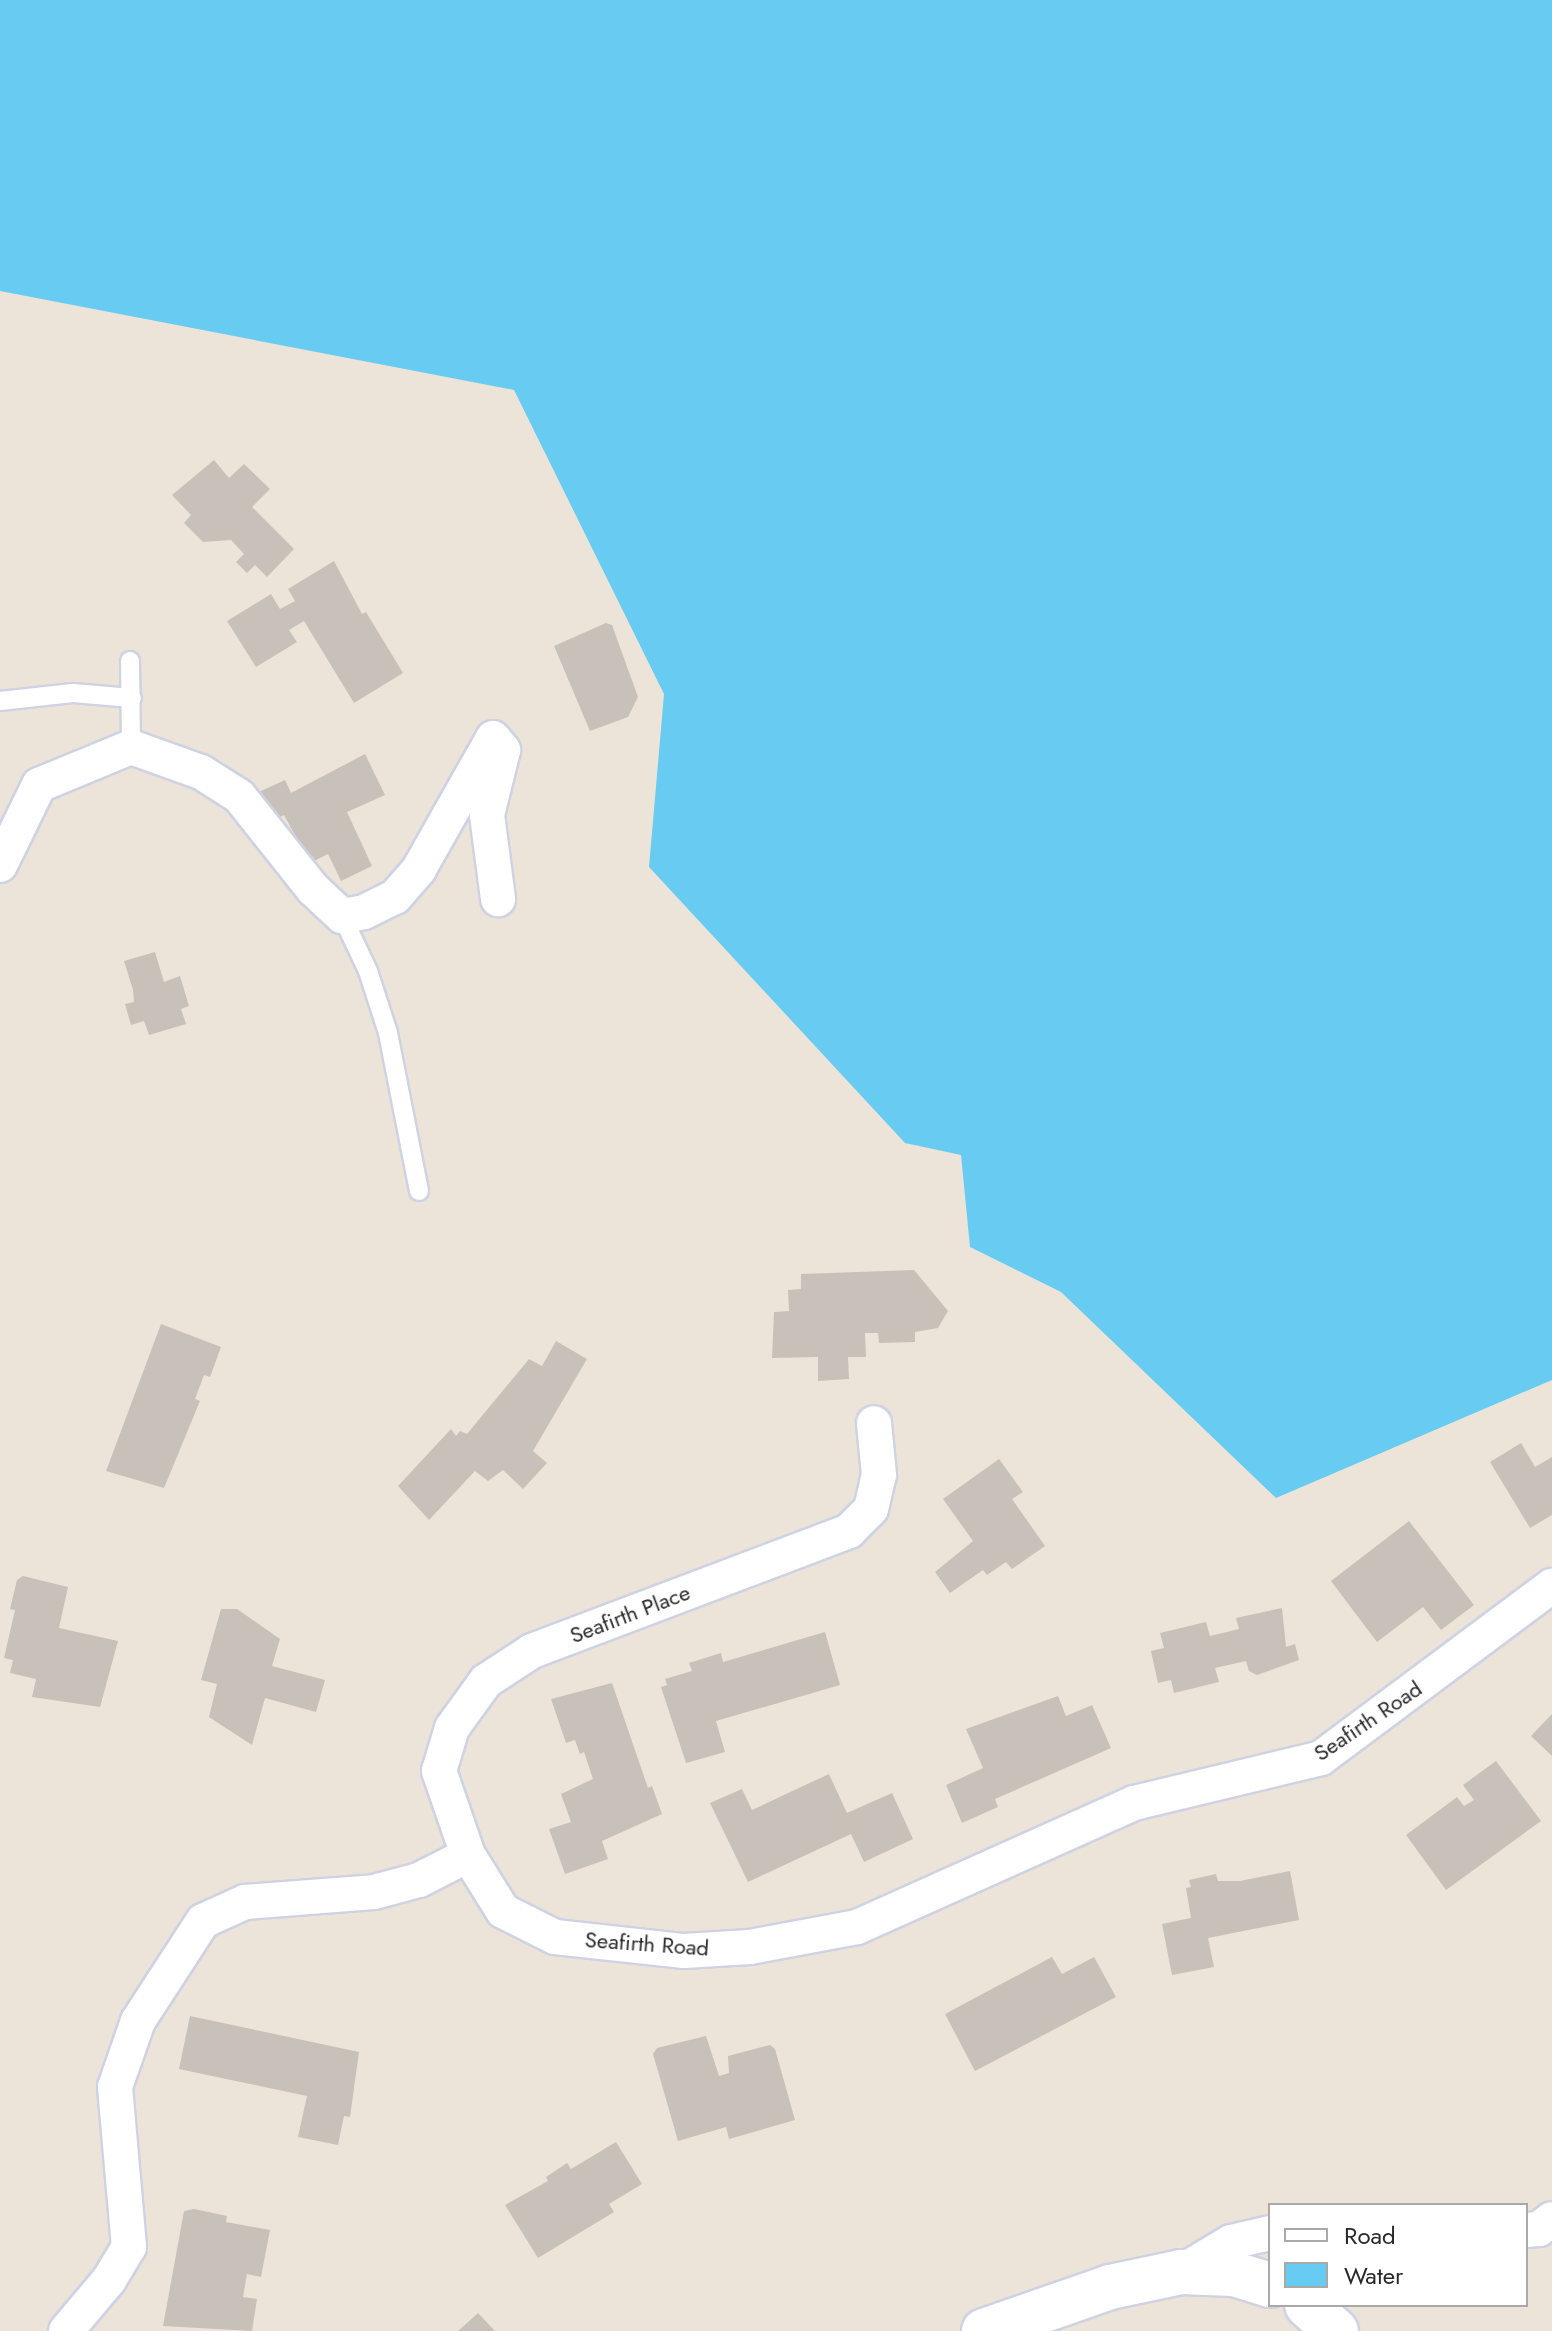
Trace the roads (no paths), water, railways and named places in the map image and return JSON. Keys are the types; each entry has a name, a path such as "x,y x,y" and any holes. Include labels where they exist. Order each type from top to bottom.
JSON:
{"street":[{"path":"0,865 39,785 131,747 201,772 239,796 313,889 342,916 395,897 419,869 493,738 503,750 487,815 498,899"},
{"name":"Seafirth Place","path":"468,1855 439,1771 452,1728 486,1681 532,1651 849,1531 871,1509 879,1475 874,1423"},
{"name":"Seafirth Road","path":"468,1855 503,1911 555,1937 684,1951 750,1947 857,1927 1134,1803 1321,1758 1552,1586"},
{"path":"66,2331 109,2280 129,2247 115,2087 138,2021 203,1921 245,1902 374,1892 419,1880 468,1855"},
{"path":"1528,2230 1539,2229 1552,2219"},
{"path":"1181,2272 1231,2242 1268,2233"},
{"path":"984,2331 1110,2287 1181,2272 1234,2274 1268,2284"},
{"path":"1309,2307 1336,2331"}],"lane":[{"path":"130,661 131,747"},
{"path":"0,701 73,693 132,698"},
{"path":"342,916 368,971 388,1033 419,1191"}],"water":[{"path":"0,0 1552,0 1552,1380 1276,1498 1061,1292 970,1247 961,1155 905,1143 649,867 664,694 514,390 0,291"}]}
